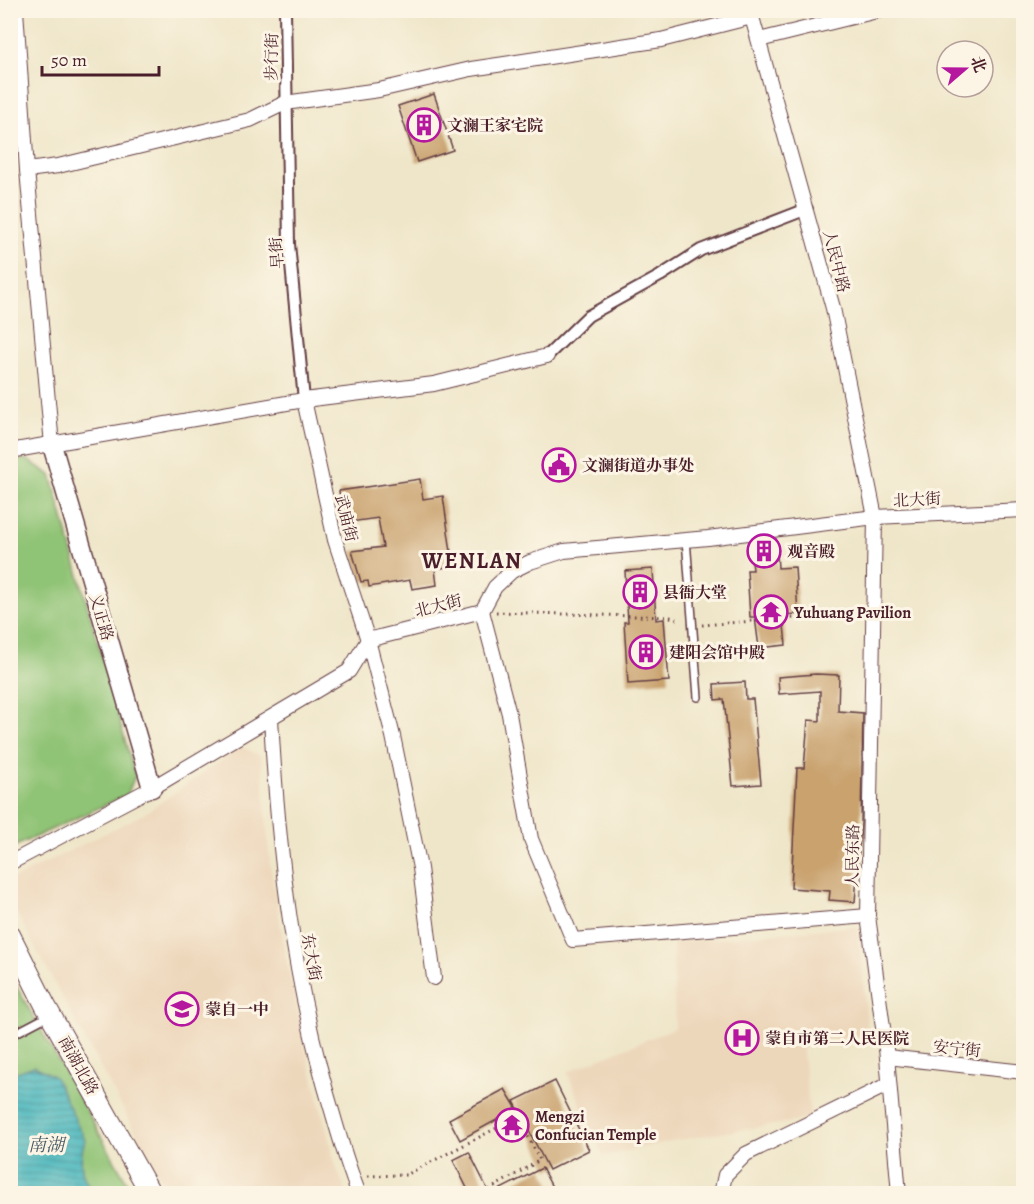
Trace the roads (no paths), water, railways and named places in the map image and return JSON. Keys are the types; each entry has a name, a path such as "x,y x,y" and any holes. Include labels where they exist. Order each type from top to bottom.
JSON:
{"main road":[{"name":"南湖北路","path":"10,936 50,1014 151,1194"}],"street":[{"path":"16,10 27,170 52,445"},
{"name":"步行街","path":"285,10 285,103"},
{"path":"759,40 881,10"},
{"path":"27,170 58,166 250,120 285,103 379,90 471,69 661,40 751,14"},
{"name":"人民中路","path":"751,14 833,309 875,517"},
{"name":"早街","path":"285,103 289,244 304,400"},
{"path":"10,451 304,400 434,384 546,356 588,316 701,250 807,209"},
{"name":"武庙街","path":"304,400 334,540 368,640 393,736 420,868 434,978"},
{"name":"义正路","path":"52,445 152,789"},
{"name":"北大街","path":"368,640 482,611 495,587 512,571 530,561 564,551 686,540 875,517 1023,510"},
{"name":"人民东路","path":"875,517 868,916 887,1057 898,1194"},
{"path":"482,611 509,714 531,839 573,940 868,916"},
{"path":"10,863 152,789 349,671 368,640"},
{"name":"东大街","path":"271,718 285,898 300,988 323,1082 359,1194"},
{"name":"安宁街","path":"887,1057 1023,1072"},
{"path":"721,1194 725,1175 746,1154 889,1084"}],"lane":[{"path":"686,540 698,697"},
{"path":"10,1036 50,1014"}],"water":[{"name":"南湖","path":"34,1066 55,1077 85,1140 81,1162 84,1177 93,1189 100,1193 11,1193 11,1074"}],"place":[{"name":"文澜王家宅院","path":"424,125"},
{"name":"文澜街道办事处","path":"559,465"},
{"name":"观音殿","path":"764,551"},
{"name":"县衙大堂","path":"640,592"},
{"name":"Yuhuang Pavilion","path":"771,612"},
{"name":"建阳会馆中殿","path":"646,652"},
{"name":"蒙自一中","path":"182,1009"},
{"name":"蒙自市第二人民医院","path":"742,1038"},
{"name":"Mengzi Confucian Temple","path":"512,1125"}],"district":[{"name":"WENLAN","path":"472,560"}]}
